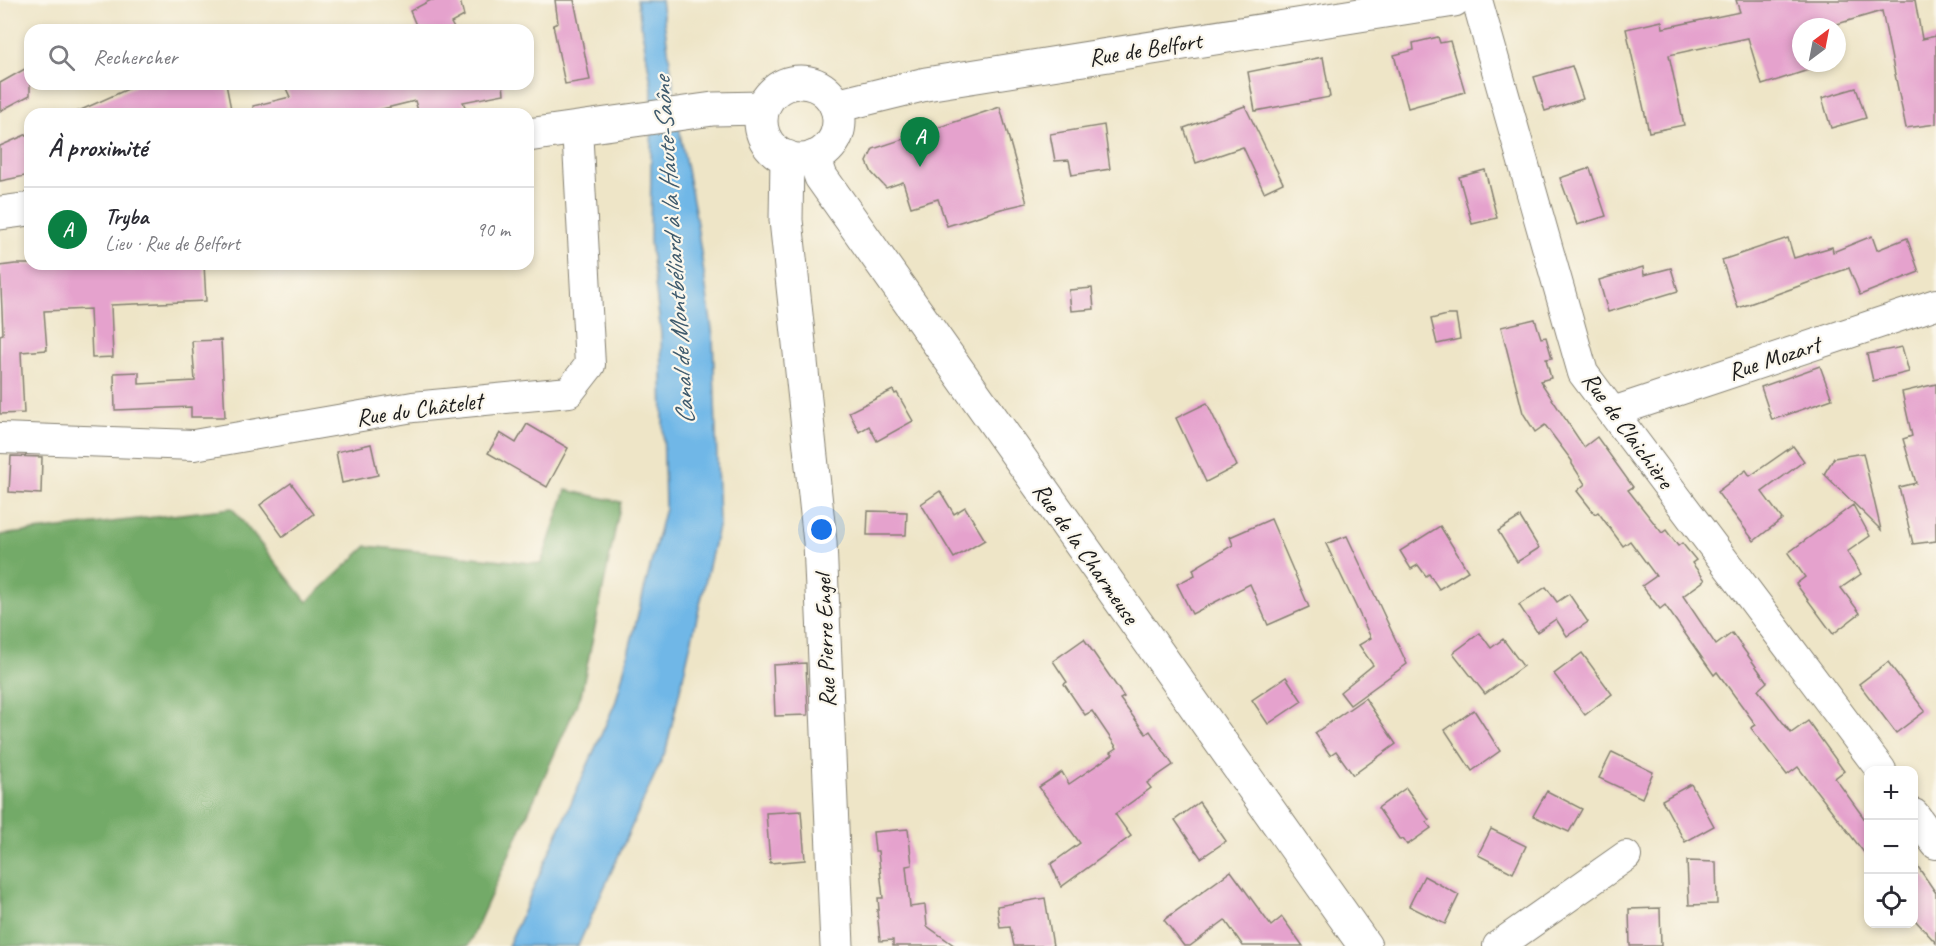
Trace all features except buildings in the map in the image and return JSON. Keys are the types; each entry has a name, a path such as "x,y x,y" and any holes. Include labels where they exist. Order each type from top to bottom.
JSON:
{"main road":[{"name":"Rue de Belfort","path":"837,106 926,84 1454,0"},
{"path":"806,81 819,86 829,94 837,106 838,130 829,147 800,158 776,152 767,143 762,132 760,120 769,96 780,87 792,82 806,81"},
{"path":"534,134 709,110 763,108"},
{"name":"Rue Pierre Engel","path":"800,158 786,220 820,542 837,946"},
{"name":"Rue de la Charmeuse","path":"800,158 821,177 1365,946"},
{"path":"0,213 24,210"}],"street":[{"name":"Rue de Claichière","path":"1477,0 1583,373 1877,766"},
{"name":"Rue du Châtelet","path":"0,438 194,445 413,407 569,392 590,365 577,128"},
{"name":"Rue Mozart","path":"1613,412 1936,304"},
{"path":"1918,819 1936,844"},
{"path":"1498,946 1626,856"}],"green space":[{"path":"566,490 621,502 581,695 468,946 0,946 0,535 232,508 307,602 367,546 541,564"}],"water":[{"name":"Canal de Montbéliard à la Haute-Saône","path":"637,0 661,0 681,139 695,211 713,336 719,523 666,750 578,946 508,946 616,701 665,508 661,334 650,242 652,89"}],"place":[{"name":"Tryba","path":"920,167"}]}
